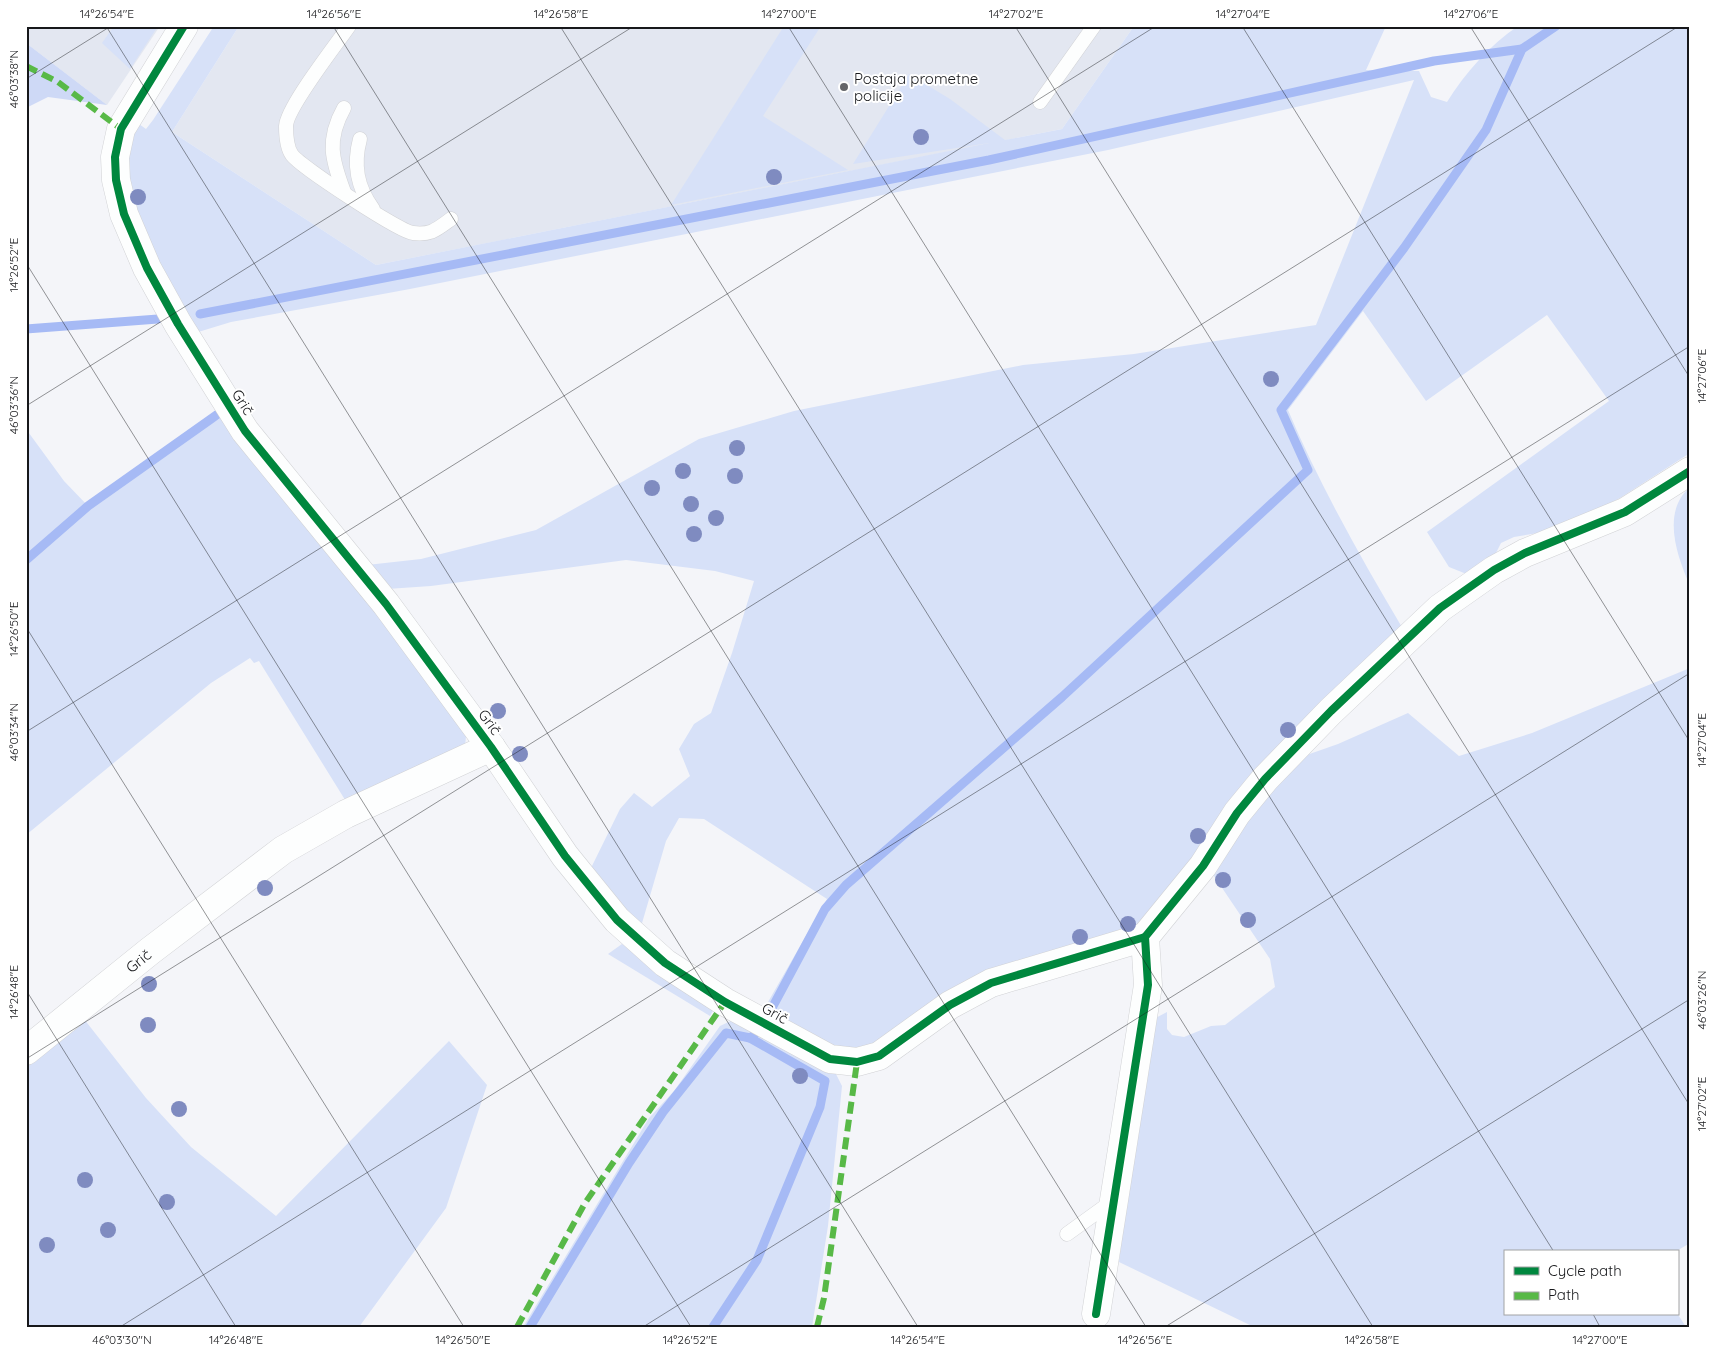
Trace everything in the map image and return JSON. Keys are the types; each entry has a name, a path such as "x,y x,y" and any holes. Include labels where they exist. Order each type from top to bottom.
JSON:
{"street":[{"name":"Grič","path":"184,26 121,129 115,157 116,180 124,214 147,268 178,324 245,431 386,604 491,747 565,856 617,920 665,963 725,1002 830,1059 857,1062 879,1056 950,1005 991,983 1145,937"},
{"path":"1096,1314 1148,985 1145,937 1203,866 1237,813 1265,779 1331,711 1440,608 1494,570 1525,553 1626,512 1690,471"},
{"name":"Grič","path":"26,1051 150,952 283,850 346,814 491,747"}],"lane":[{"path":"349,26 293,109 286,124 291,154 302,166 378,216 411,233 431,233 451,220"},
{"path":"1040,102 1094,26"},
{"path":"344,108 336,122 332,138 335,167 344,192"},
{"path":"360,139 356,156 356,172 366,198 378,216"},
{"path":"1068,1234 1114,1200"}],"shaded area":[{"path":"26,26 160,26 107,105 26,43"},
{"path":"114,26 158,26 130,69 102,43"},
{"path":"214,26 239,26 172,132 376,265 989,143 853,164 909,74 950,99 1005,140 1062,129 1134,26 1386,26 1366,70 1419,71 1431,97 1447,102 1479,60 1518,26 1690,26 1690,453 1620,498 1571,523 1538,533 1514,537 1501,543 1491,563 1469,575 1449,567 1427,532 1609,401 1547,315 1426,401 1363,311 1288,410 1342,521 1403,629 1158,908 1131,930 878,1047 843,1051 764,1009 827,899 704,819 679,818 666,841 640,930 591,868 620,809 634,793 652,807 690,776 679,749 694,724 711,713 754,581 715,571 626,560 431,586 387,589 367,565 421,559 536,530 699,439 794,411 1023,365 1134,354 1316,325 1414,80 1108,150 410,289 231,322 195,333 130,205 128,145 139,124 146,129 153,120"},
{"path":"239,26 1134,26 1062,129 376,265 172,132"},
{"path":"784,26 821,26 763,116 848,170 671,205"},
{"path":"26,43 107,105 48,97 26,108"},
{"path":"226,415 467,727 465,746 347,803 259,661 254,663 250,658 211,683 26,835 26,429 64,481 88,506 190,436"},
{"path":"1690,487 1690,586 1680,561 1674,535 1674,521 1681,497"},
{"path":"1690,668 1690,1153 1687,1155 1690,1160 1690,1243 1678,1250 1504,1250 1504,1316 1678,1315 1686,1327 1254,1327 1119,1262 1148,1022 1167,1012 1167,1029 1172,1035 1184,1037 1211,1026 1225,1025 1275,987 1270,959 1212,873 1255,802 1301,757 1338,744 1408,713 1459,756 1532,733"},
{"path":"622,944 716,1005 710,1016 608,954"},
{"path":"737,1018 835,1072 842,1086 828,1226 812,1327 523,1327 649,1118 674,1091 720,1026"},
{"path":"84,1019 146,1098 191,1147 276,1216 449,1041 487,1085 446,1208 359,1327 26,1327 26,1067"}],"waterway":[{"path":"772,1008 825,909 846,885 1062,697 1308,470 1281,410 1404,248 1486,130 1522,49 1556,26"},
{"path":"200,314 989,160 1434,61 1522,49"},
{"path":"26,329 158,319"},
{"path":"26,560 88,506 218,414"},
{"path":"530,1327 629,1163 663,1112 726,1033 750,1038"},
{"path":"713,1327 757,1260 820,1107 825,1081 750,1038 754,1035"}],"marked path":[{"path":"26,66 58,82 121,129"},
{"path":"517,1327 585,1203 725,1002"},
{"path":"817,1327 824,1298 857,1062"}],"cycle path":[{"path":"184,26 121,129 115,157 116,180 124,214 147,268 178,324 245,431 386,604 491,747 565,856 617,920 665,963 725,1002 830,1059 857,1062 879,1056 950,1005 991,983 1145,937"},
{"path":"1096,1314 1148,985 1145,937 1203,866 1237,813 1265,779 1331,711 1440,608 1494,570 1525,553 1625,512 1690,471"}],"place":[{"name":"Postaja prometne policije","path":"844,87"}]}
